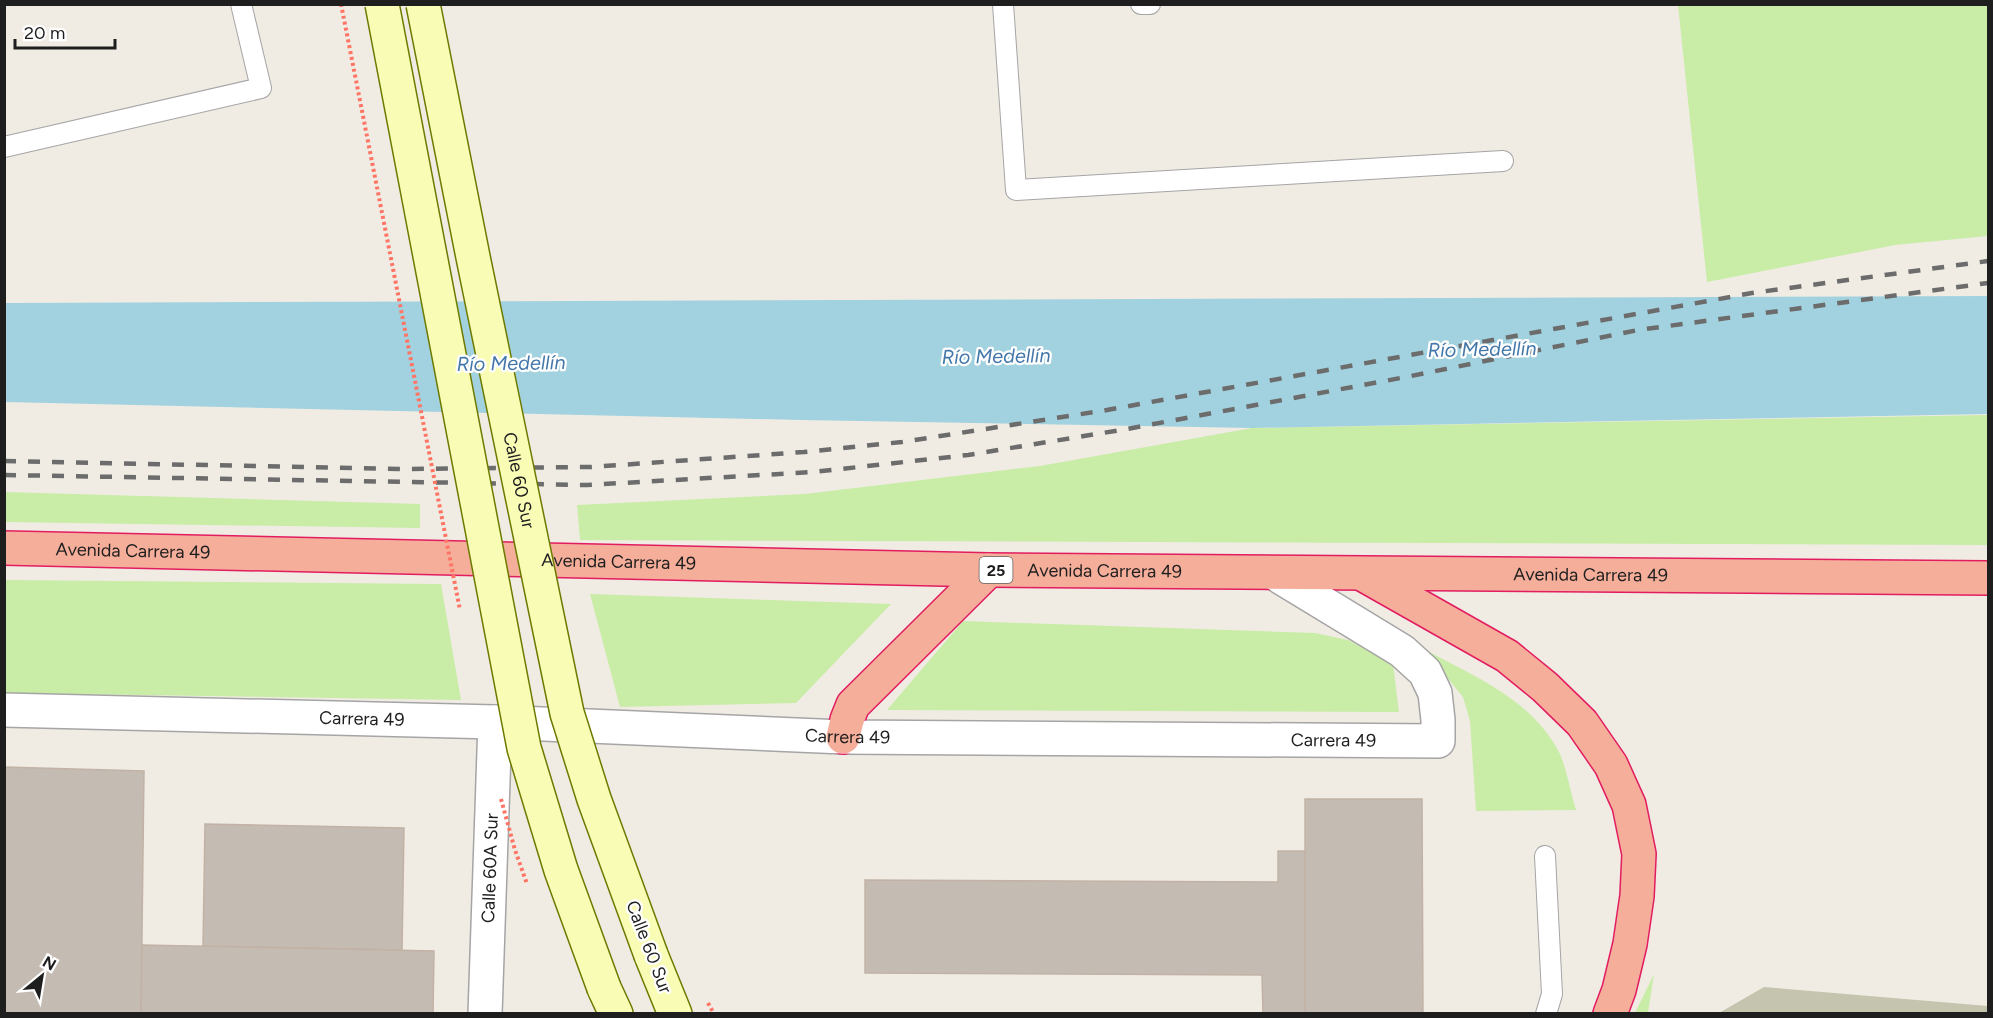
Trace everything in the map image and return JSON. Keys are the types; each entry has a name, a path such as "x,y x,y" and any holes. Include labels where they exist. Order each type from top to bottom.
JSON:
{"highway":[{"name":"Avenida Carrera 49","path":"4,548 989,570 1989,578"},
{"path":"843,737 853,705 989,570"},
{"path":"1362,574 1507,656 1545,687 1582,723 1611,765 1629,806 1640,854 1630,944 1619,990 1610,1014"}],"main road":[{"path":"382,4 524,748 561,870 610,1001"},
{"name":"Calle 60 Sur","path":"423,4 567,713 594,799 675,1014"}],"street":[{"name":"Carrera 49","path":"4,710 495,723 843,737 1438,741 1435,693 1425,672 1402,651 1274,573"},
{"name":"Calle 60A Sur","path":"485,1014 495,723"}],"lane":[{"path":"4,147 261,88 241,4"},
{"path":"1003,4 1016,190 1503,161"},
{"path":"1140,4 1150,4"},
{"path":"1545,856 1551,994 1546,1014"}],"shaded area":[{"path":"1764,987 1988,1006 1988,1013 1719,1013"}],"green space":[{"path":"1678,5 1988,5 1988,236 1895,245 1707,282"},
{"path":"1988,415 1988,545 580,540 577,505 805,494 1040,466 1252,428"},
{"path":"5,492 420,504 420,528 5,522"},
{"path":"5,580 441,584 461,700 5,693"},
{"path":"590,594 891,604 796,703 620,707"},
{"path":"963,621 1315,633 1348,640 1393,664 1399,712 887,710"},
{"path":"1424,649 1500,691 1533,717 1559,752 1576,810 1476,811 1470,721 1463,697"},
{"path":"1654,974 1648,1013 1635,1013"}],"water":[{"name":"Río Medellín","path":"1988,296 1988,414 1252,428 5,402 5,303"}],"building":[{"path":"4,767 144,771 141,1014 4,1014"},
{"path":"1305,799 1422,799 1423,1014 1305,1014"},
{"path":"205,824 404,828 402,950 203,946"},
{"path":"1278,851 1305,851 1305,1014 1263,1014 1262,975 865,973 865,880 1278,882"},
{"path":"142,945 434,951 433,1014 141,1014"}],"railway":[{"path":"4,461 401,469 591,467 804,452 902,442 1107,410 1752,293 1988,261"},
{"path":"4,475 587,485 813,472 968,455 1127,429 1406,377 1638,330 1988,283"}]}
